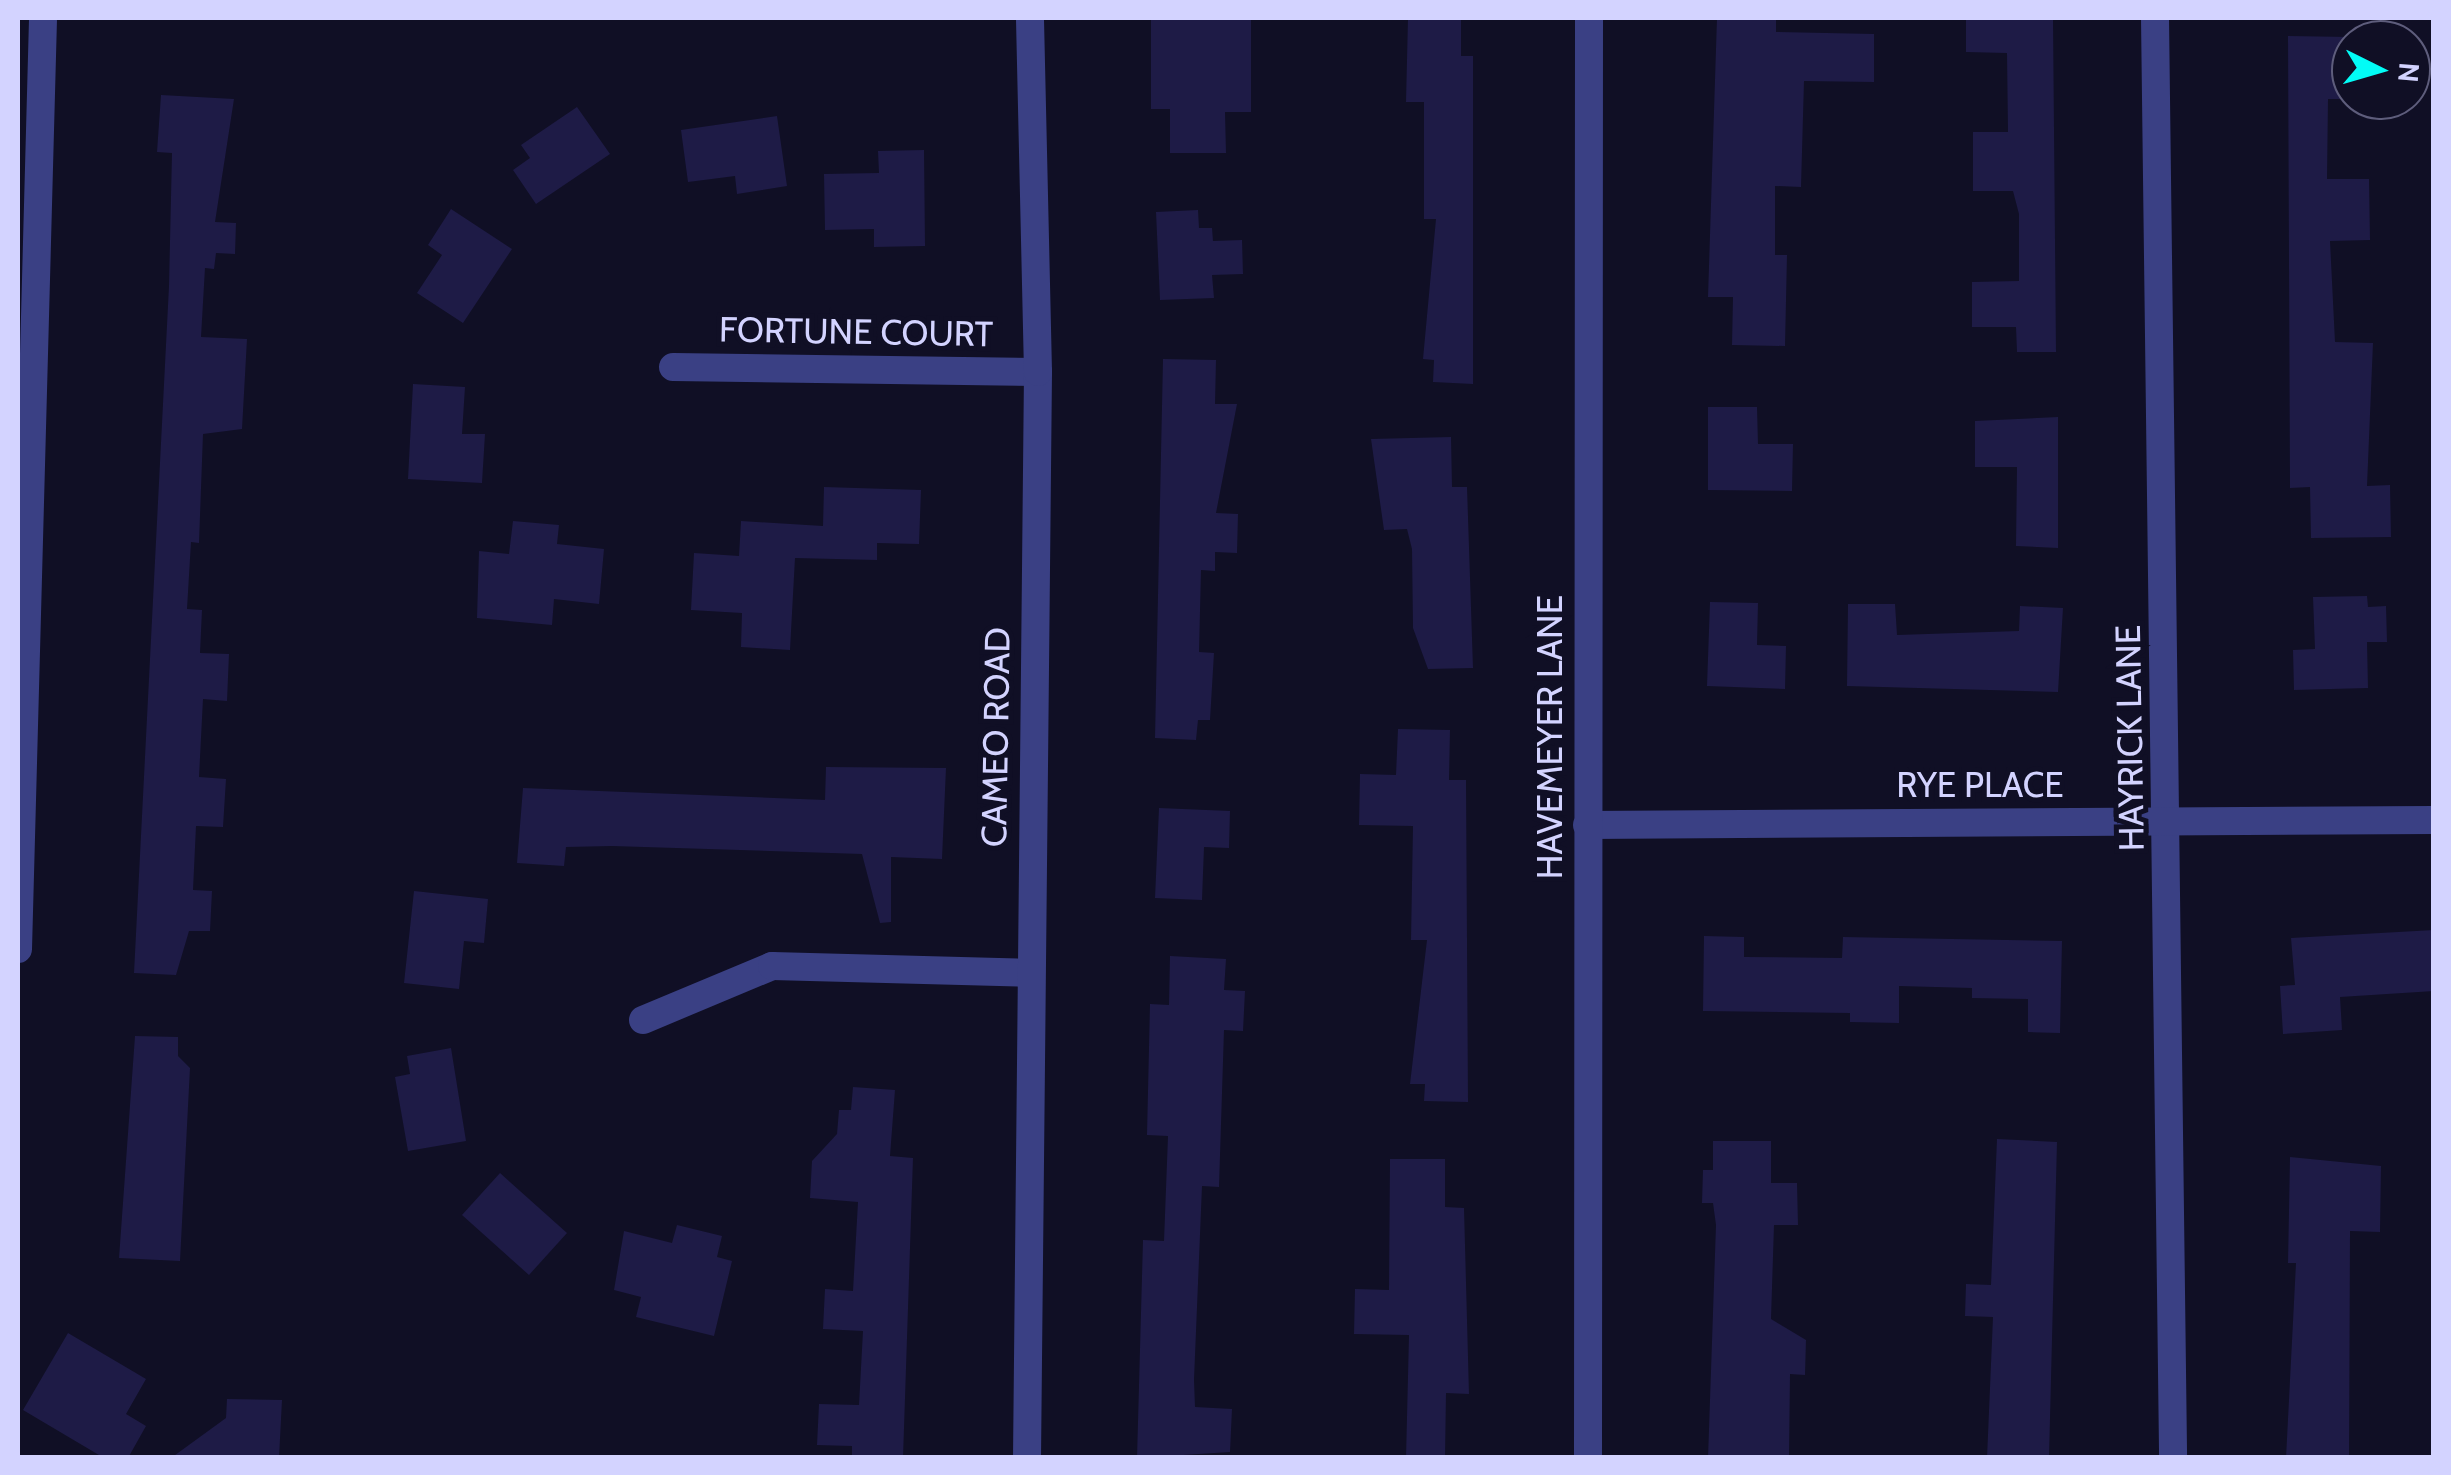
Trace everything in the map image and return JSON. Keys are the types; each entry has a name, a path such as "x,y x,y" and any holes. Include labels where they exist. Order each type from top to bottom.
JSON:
{"street":[{"path":"18,949 43,18"},
{"name":"CAMEO ROAD","path":"1027,1458 1038,372 1030,18"},
{"name":"HAVEMEYER LANE","path":"1588,1458 1589,18"},
{"name":"HAYRICK LANE","path":"2155,18 2169,822 2173,1458"},
{"name":"FORTUNE COURT","path":"672,367 1038,372"},
{"name":"RYE PLACE","path":"1587,824 2434,820"},
{"path":"643,1020 772,966 1031,973"}],"building":[{"path":"1151,18 1251,18 1251,112 1225,112 1226,153 1170,153 1170,109 1151,109"},
{"path":"1408,18 1461,18 1461,56 1473,56 1473,384 1433,382 1434,360 1423,359 1436,219 1424,219 1424,102 1406,102"},
{"path":"1717,18 1776,18 1776,32 1874,34 1874,82 1804,81 1801,187 1775,186 1775,255 1787,255 1785,346 1732,345 1733,297 1708,297"},
{"path":"1966,18 2053,18 2056,352 2017,352 2016,327 1972,327 1972,282 2019,281 2019,214 2013,191 1973,191 1973,132 2008,132 2007,53 1966,52"},
{"path":"2288,36 2331,37 2327,179 2369,179 2370,240 2330,241 2335,342 2373,343 2367,486 2390,485 2391,537 2311,538 2310,487 2290,488"},
{"path":"161,95 234,99 215,222 236,223 235,254 216,253 214,269 205,268 201,337 247,339 242,429 203,434 199,543 191,542 187,609 202,610 200,653 229,654 227,701 203,699 199,777 226,779 223,827 196,826 193,890 212,891 210,931 189,931 176,975 134,973 169,286 172,153 157,152"},
{"path":"577,107 610,154 536,204 513,170 530,158 521,145"},
{"path":"777,116 787,186 737,194 735,176 688,182 681,130"},
{"path":"924,150 925,246 874,247 874,229 825,230 824,174 879,173 878,151"},
{"path":"451,209 512,249 463,323 417,293 442,255 428,245"},
{"path":"1198,210 1199,228 1212,228 1213,241 1242,240 1243,274 1212,275 1214,298 1160,300 1156,212"},
{"path":"1163,359 1216,360 1215,404 1237,404 1216,513 1238,514 1237,553 1215,552 1215,571 1201,570 1199,652 1214,653 1210,720 1198,720 1196,740 1155,738"},
{"path":"413,384 465,387 462,434 485,434 482,483 408,479"},
{"path":"1708,407 1757,407 1758,444 1793,444 1792,491 1708,490"},
{"path":"2058,417 2058,548 2016,546 2017,467 1975,467 1975,421"},
{"path":"1451,437 1452,487 1467,487 1473,668 1428,669 1413,628 1412,549 1407,529 1384,530 1371,439"},
{"path":"824,487 921,490 919,544 877,543 877,560 795,558 790,650 741,647 742,613 691,610 694,553 739,556 741,521 823,526"},
{"path":"513,521 559,525 557,544 604,549 599,604 554,599 552,625 477,618 479,551 509,554"},
{"path":"2367,596 2368,607 2386,606 2387,642 2367,642 2368,688 2294,690 2293,650 2315,649 2313,597"},
{"path":"1710,602 1758,603 1757,645 1786,646 1785,689 1707,686"},
{"path":"1848,604 1895,604 1897,635 2019,631 2020,606 2063,608 2058,692 1847,686"},
{"path":"1398,729 1450,730 1449,780 1466,780 1468,1102 1424,1101 1425,1084 1410,1084 1427,940 1411,940 1413,826 1359,825 1360,774 1396,775"},
{"path":"826,767 946,768 942,859 891,857 891,922 880,923 862,854 566,847 564,866 517,863 523,788 825,800"},
{"path":"1159,808 1230,811 1229,848 1204,847 1202,900 1155,898"},
{"path":"414,891 488,899 484,943 464,941 459,989 404,983"},
{"path":"2434,930 2434,991 2340,997 2342,1030 2283,1034 2280,986 2295,985 2291,938"},
{"path":"1704,936 1744,937 1744,957 1842,958 1843,937 2062,941 2060,1033 2028,1032 2028,999 1972,998 1972,988 1899,986 1899,1023 1850,1022 1850,1013 1703,1011"},
{"path":"1170,956 1226,959 1224,990 1245,991 1243,1031 1224,1030 1219,1187 1202,1186 1194,1380 1195,1407 1232,1409 1230,1452 1137,1458 1143,1240 1164,1241 1168,1136 1147,1135 1150,1004 1169,1005"},
{"path":"135,1036 178,1037 178,1056 190,1068 180,1261 119,1258"},
{"path":"451,1048 466,1141 408,1151 395,1077 410,1074 407,1056"},
{"path":"853,1087 895,1090 890,1156 913,1158 903,1458 852,1458 852,1446 817,1445 819,1404 859,1405 863,1331 823,1329 825,1289 853,1291 858,1202 810,1198 812,1161 837,1134 839,1110 851,1110"},
{"path":"1997,1139 2057,1142 2049,1458 1987,1458 1993,1317 1965,1316 1966,1284 1991,1285"},
{"path":"1713,1141 1771,1141 1771,1183 1797,1183 1798,1225 1774,1225 1771,1319 1806,1340 1805,1375 1790,1374 1789,1458 1708,1458 1716,1225 1713,1203 1702,1203 1703,1170 1713,1170"},
{"path":"2290,1157 2381,1166 2380,1232 2350,1231 2349,1458 2286,1458 2296,1263 2288,1263"},
{"path":"1390,1159 1445,1159 1445,1207 1464,1208 1469,1394 1446,1393 1445,1458 1406,1458 1409,1335 1354,1334 1355,1289 1389,1290"},
{"path":"500,1173 567,1233 529,1275 462,1215"},
{"path":"677,1225 722,1236 717,1257 732,1261 714,1336 636,1317 641,1297 614,1290 624,1231 672,1243"},
{"path":"68,1333 146,1379 126,1414 146,1426 128,1458 104,1458 23,1410"},
{"path":"227,1399 282,1400 279,1458 171,1458 226,1418"}]}
